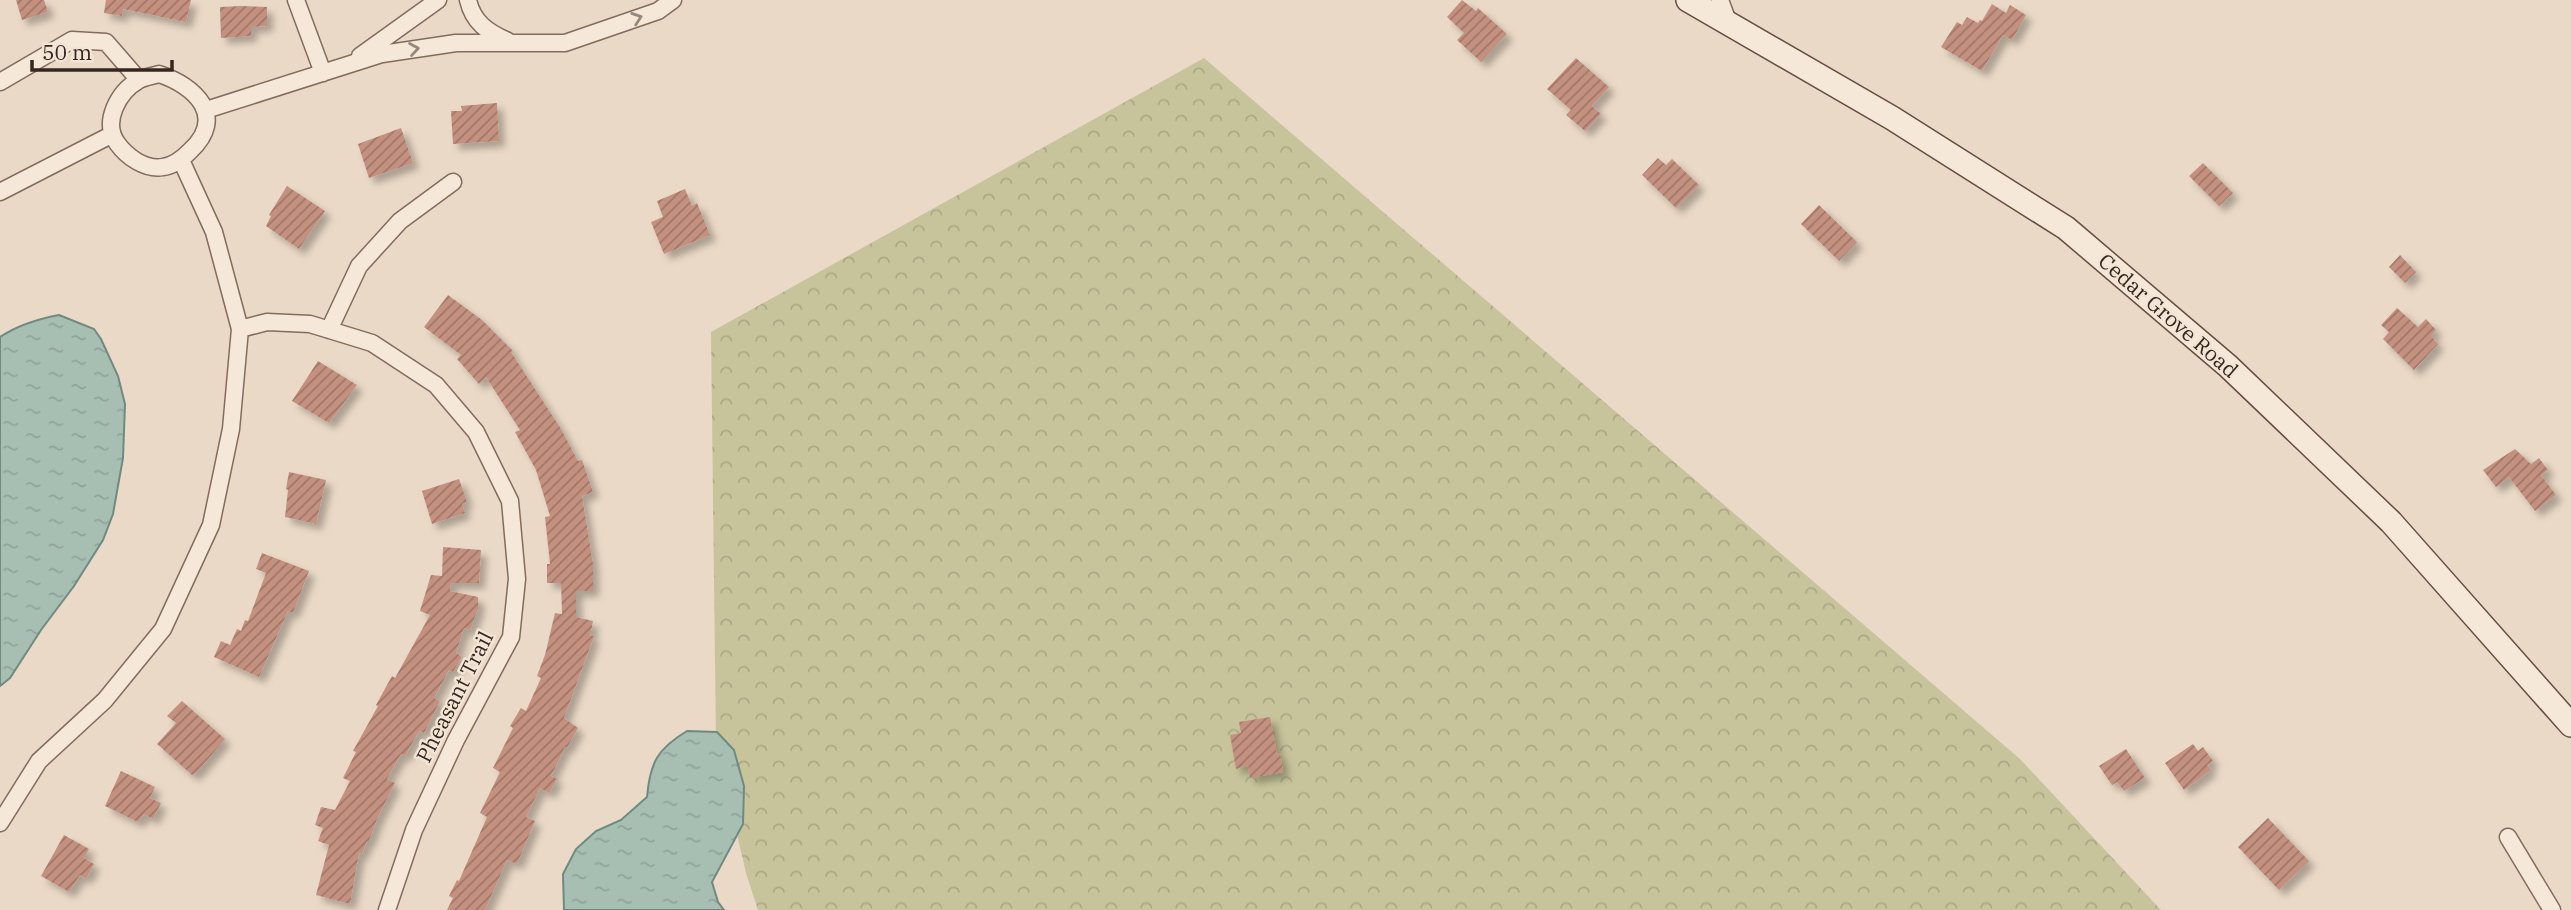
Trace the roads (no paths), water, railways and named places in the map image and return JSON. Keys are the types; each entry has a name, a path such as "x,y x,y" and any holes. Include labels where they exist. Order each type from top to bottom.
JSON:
{"main road":[{"name":"Cedar Grove Road","path":"1688,0 1892,118 2066,228 2228,366 2391,522 2571,725"}],"street":[{"path":"296,0 323,74"},
{"path":"348,65 438,0"},
{"path":"468,0 472,15 490,33 510,43"},
{"path":"206,110 382,54 456,43 565,43 658,11 673,0"},
{"path":"1720,0 1729,24"},
{"path":"0,82 72,40 106,42 139,80"},
{"path":"159,74 178,81 196,93 206,110 207,122 200,142 181,160 162,167 141,164 123,152 111,135 113,112 120,95 139,80 159,74"},
{"path":"0,192 111,135"},
{"path":"0,823 39,761 105,699 163,629 211,525 231,429 240,329 214,232 181,160"},
{"path":"329,330 359,266 400,221 453,182"},
{"name":"Pheasant Trail","path":"240,329 267,322 310,324 372,343 436,385 476,432 510,501 517,579 511,636 456,740 414,830 387,910"},
{"path":"2508,837 2553,910"}],"water":[{"path":"59,315 94,329 118,376 125,404 123,458 113,514 103,540 10,678 0,686 0,337 28,323"},
{"path":"687,731 717,732 734,750 744,786 743,824 712,882 718,902 724,910 564,910 563,874 576,849 596,831 621,820 647,797 650,775 657,758 669,744"}]}
